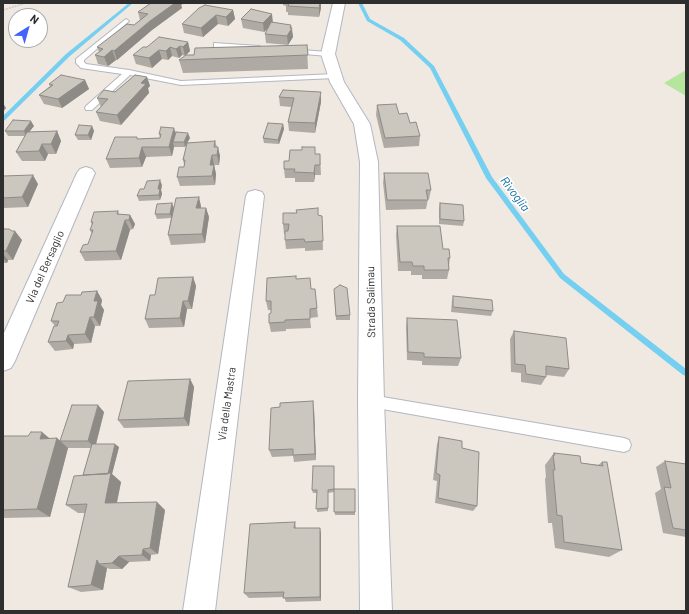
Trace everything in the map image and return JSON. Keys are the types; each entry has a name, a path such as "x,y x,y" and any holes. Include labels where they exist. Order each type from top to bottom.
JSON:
{"street":[{"name":"Strada Salimau","path":"339,3 328,54 336,82 362,124 369,162 376,611"},
{"name":"Via del Bersaglio","path":"3,361 86,173"},
{"name":"Via della Mastra","path":"199,611 255,196"}],"lane":[{"path":"126,21 80,60 80,63 84,66 129,72 181,82 335,76"},
{"path":"217,45 265,49"},
{"path":"281,50 328,54"},
{"path":"89,108 129,72"},
{"path":"372,401 624,445"}],"path":[{"path":"3,10 26,3"}],"green space":[{"path":"686,70 686,96 664,83"}],"building":[{"path":"151,3 175,3 150,21 114,51 112,50 104,57 95,55 103,49 97,47 127,24 134,25 148,14 138,12"},
{"path":"289,3 320,3 319,8 288,6"},
{"path":"205,5 233,10 226,17 216,15 201,28 182,24 199,8"},
{"path":"251,9 272,14 263,23 241,19"},
{"path":"271,22 291,25 290,28 292,28 287,36 265,34"},
{"path":"159,37 188,42 183,47 180,46 176,49 170,47 166,51 159,50 149,58 133,55 143,47 147,47"},
{"path":"307,45 308,55 179,60 186,55 194,55 195,48"},
{"path":"61,75 85,80 58,99 39,95 53,85 49,84"},
{"path":"135,75 147,77 141,83 146,84 117,115 96,112 108,99 97,98 104,90 115,92"},
{"path":"283,90 321,92 315,123 288,122 294,98 279,97"},
{"path":"396,104 399,114 407,113 410,123 416,122 420,136 385,138 377,105"},
{"path":"13,120 31,121 24,131 5,131"},
{"path":"268,123 283,124 278,140 263,138"},
{"path":"79,125 92,126 88,135 75,135"},
{"path":"161,127 174,128 169,147 142,147 139,158 106,159 115,137 137,137 137,139 160,138 161,134 159,134"},
{"path":"57,131 51,144 42,144 39,151 16,152 27,132"},
{"path":"176,132 188,133 184,142 173,142"},
{"path":"215,141 214,147 218,147 217,155 212,155 210,165 214,165 212,176 177,177 179,167 184,167 185,160 183,160 187,143"},
{"path":"302,147 315,147 315,154 320,154 320,165 315,165 314,173 294,172 295,169 284,169 284,161 289,161 290,150 302,150"},
{"path":"384,173 428,173 431,190 426,190 428,200 387,200"},
{"path":"33,175 22,197 3,198 3,176"},
{"path":"160,180 158,189 160,189 159,195 137,196 140,189 144,189 147,181"},
{"path":"199,197 196,208 206,208 202,234 168,235 176,198"},
{"path":"172,203 170,214 155,214 157,204"},
{"path":"440,203 463,205 464,221 440,219"},
{"path":"318,208 318,215 322,216 323,241 305,242 304,239 285,240 285,231 288,231 289,224 283,224 283,213 297,213 296,210"},
{"path":"118,211 117,214 130,215 129,220 125,220 116,251 80,252 83,245 88,244 93,230 90,230 94,212"},
{"path":"397,226 440,226 443,249 449,249 449,270 424,270 424,266 413,266 412,262 400,262"},
{"path":"3,229 15,231 6,251 3,251"},
{"path":"296,276 296,279 310,278 311,289 315,289 317,308 310,309 310,319 285,320 285,322 269,323 271,301 266,301 267,278"},
{"path":"193,277 188,301 183,301 180,318 145,319 150,295 155,295 158,278"},
{"path":"340,285 347,288 350,315 336,316 334,289"},
{"path":"97,291 94,301 98,301 94,317 90,317 85,334 68,335 66,341 48,342 54,326 57,326 59,321 51,321 57,303 63,302 66,295 81,295 82,292"},
{"path":"453,296 492,300 493,311 453,307"},
{"path":"407,318 457,320 461,358 424,357 424,353 408,352"},
{"path":"514,331 566,338 569,369 546,366 546,377 526,374 525,365 515,364"},
{"path":"190,379 184,418 118,420 128,381"},
{"path":"313,401 315,454 293,455 293,449 269,450 271,408 280,407 280,403"},
{"path":"72,405 98,405 88,441 60,441"},
{"path":"31,432 42,432 40,439 57,438 37,509 3,510 3,436 28,436"},
{"path":"439,437 462,441 462,448 479,452 477,506 438,498 440,475 436,473"},
{"path":"92,444 115,444 108,474 83,475"},
{"path":"554,453 580,456 581,463 603,466 602,462 607,462 622,550 564,542 562,516 557,515 553,470 555,470"},
{"path":"665,461 686,464 686,530 673,528 664,487 671,488"},
{"path":"313,466 334,466 334,489 328,490 328,508 316,509 317,490 312,490"},
{"path":"111,473 105,503 157,502 150,548 143,549 142,555 119,556 112,563 99,564 97,560 91,585 68,587 87,504 66,505 74,476"},
{"path":"334,489 355,489 355,512 334,512"},
{"path":"295,522 294,528 320,528 320,597 283,598 284,592 244,593 250,524"}],"waterway":[{"path":"3,119 68,55 131,3"},
{"name":"Rivoglia","path":"360,3 368,20 402,39 432,67 489,178 562,276 686,373"}]}
